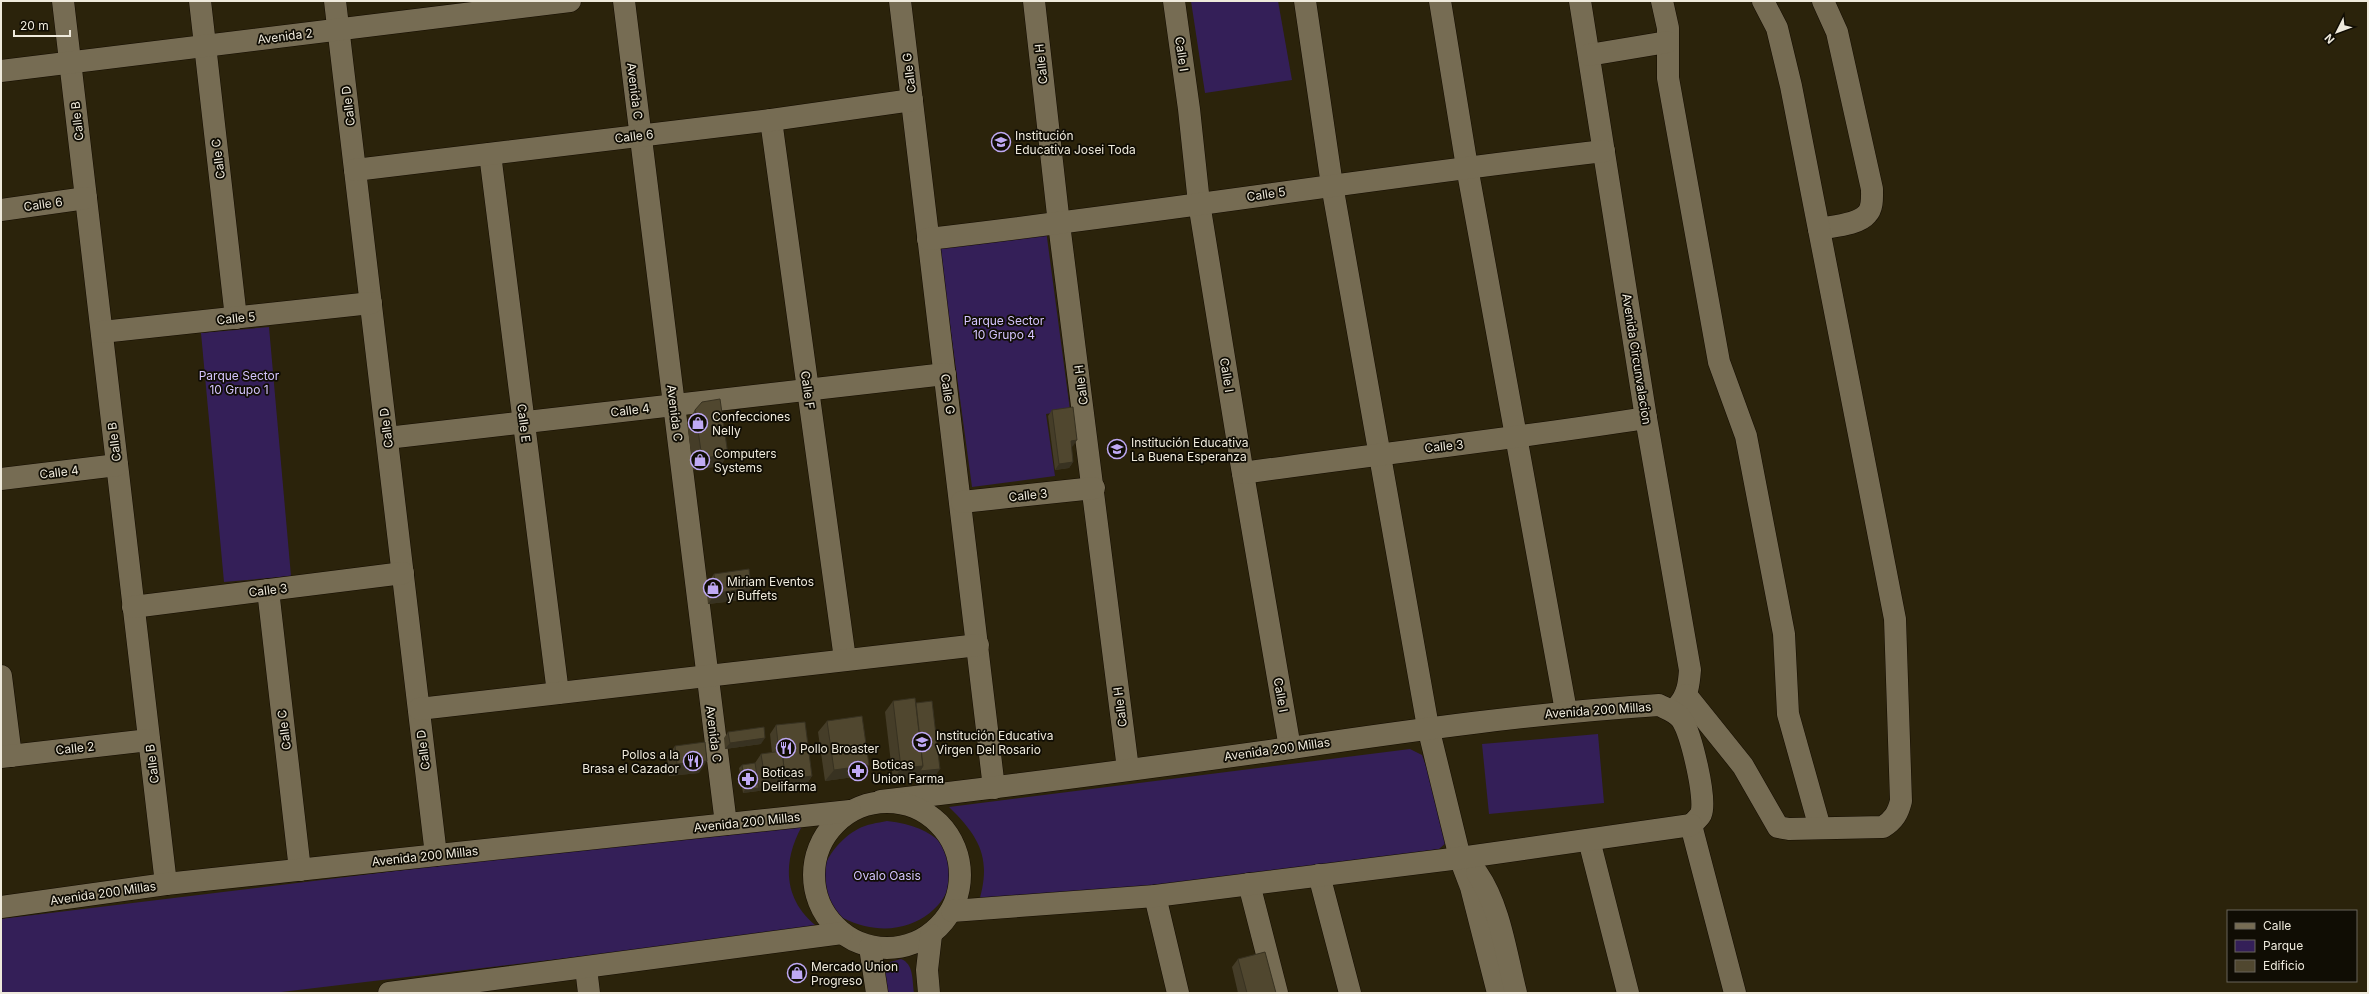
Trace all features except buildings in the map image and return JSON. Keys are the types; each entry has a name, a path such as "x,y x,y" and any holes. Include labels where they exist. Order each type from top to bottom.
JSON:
{"street":[{"name":"Calle B","path":"63,1 166,884"},
{"name":"Calle C","path":"200,1 236,318"},
{"name":"Calle D","path":"335,1 436,855"},
{"name":"Avenida 2","path":"1,71 570,1"},
{"name":"Avenida C","path":"624,1 726,824"},
{"name":"Calle G","path":"900,1 928,239 962,502 994,788"},
{"name":"Calle H","path":"1034,1 1059,224 1094,488 1128,769"},
{"name":"Calle I","path":"1174,1 1189,109 1199,203 1290,748"},
{"path":"1305,1 1332,185 1378,454 1428,727 1460,858 1471,886 1498,993"},
{"path":"1440,1 1467,167 1566,711"},
{"name":"Avenida Circunvalacion","path":"1580,1 1646,418 1690,670 1689,684 1686,695"},
{"path":"1662,1 1668,28 1668,78 1719,362 1746,436 1784,634 1788,714 1820,828"},
{"path":"952,911 1155,896 1460,858 1691,826 1701,814 1703,798 1687,731 1681,719 1672,711 1686,695 1743,766 1778,827 1883,827 1892,821 1898,812 1901,801 1896,619 1820,229 1777,28 1763,1"},
{"path":"1820,229 1857,220 1868,214 1871,206 1872,189 1837,32 1823,1"},
{"path":"1589,55 1667,42"},
{"name":"Calle 6","path":"355,170 771,120 912,100"},
{"name":"Calle F","path":"771,120 845,659"},
{"name":"Calle 5","path":"928,239 1059,224 1332,185 1604,151"},
{"name":"Calle E","path":"490,154 558,693"},
{"name":"Calle 6","path":"1,210 86,198"},
{"name":"Calle 5","path":"102,332 371,303"},
{"name":"Calle 4","path":"387,438 945,374"},
{"name":"Calle 3","path":"1243,473 1378,454 1517,438 1646,418"},
{"name":"Calle 4","path":"1,479 117,465"},
{"name":"Calle 3","path":"962,502 1094,488"},
{"name":"Calle 3","path":"134,607 403,573"},
{"name":"Calle C","path":"268,590 300,870"},
{"path":"419,709 845,659 978,645"},
{"path":"1,676 6,756"},
{"name":"Avenida 200 Millas","path":"881,802 1290,748 1428,727 1566,711 1659,705 1672,711"},
{"name":"Calle 2","path":"6,756 149,740"},
{"path":"881,802 897,802 922,810 939,823 949,835 956,849 961,881 958,896 952,911 943,924 931,935 902,947 886,949 870,947 842,933 822,908 814,877 819,846 838,820 850,811 865,805 881,802"},
{"name":"Avenida 200 Millas","path":"1,907 166,884 850,811"},
{"path":"1691,826 1735,993"},
{"path":"1589,840 1628,993"},
{"path":"1460,858 1470,863 1489,895 1516,993"},
{"path":"1319,875 1350,993"},
{"path":"1249,884 1277,993"},
{"path":"1155,896 1178,993"},
{"path":"389,993 442,990 586,968 842,933"},
{"path":"929,993 927,970 931,935"},
{"path":"870,947 877,993"},
{"path":"586,968 589,993"}],"green space":[{"path":"1191,1 1278,1 1292,80 1205,93"},
{"name":"Parque Sector 10 Grupo 4","path":"1046,230 1070,410 1046,414 1055,476 972,487 939,244"},
{"name":"Parque Sector 10 Grupo 1","path":"269,327 291,576 224,582 201,333"},
{"path":"1598,734 1604,803 1489,814 1482,744"},
{"path":"1410,749 1422,755 1449,830 1447,842 1439,849 1335,864 977,908 984,877 984,865 981,853 977,841 970,830 949,807"},
{"path":"805,821 797,835 792,849 789,864 789,878 792,892 798,905 807,917 819,928 273,993 1,993 1,919"},
{"name":"Ovalo Oasis","path":"887,821 924,831 945,848 952,870 947,892 931,912 908,925 877,928 843,918 830,909 823,897 821,885 823,872 828,859 836,847 846,837 865,826"},
{"path":"901,959 905,961 910,969 914,993 885,993 882,971 890,962"}],"place":[{"name":"Institución Educativa Josei Toda","path":"1001,142"},
{"name":"Confecciones Nelly","path":"698,423"},
{"name":"Institución Educativa La Buena Esperanza","path":"1117,449"},
{"name":"Computers Systems","path":"700,460"},
{"name":"Miriam Eventos y Buffets","path":"713,588"},
{"name":"Institución Educativa Virgen Del Rosario","path":"922,742"},
{"name":"Pollo Broaster","path":"786,748"},
{"name":"Pollos a la Brasa el Cazador","path":"693,761"},
{"name":"Boticas Union Farma","path":"858,771"},
{"name":"Boticas Delifarma","path":"748,779"},
{"name":"Mercado Union Progreso","path":"797,973"}]}
